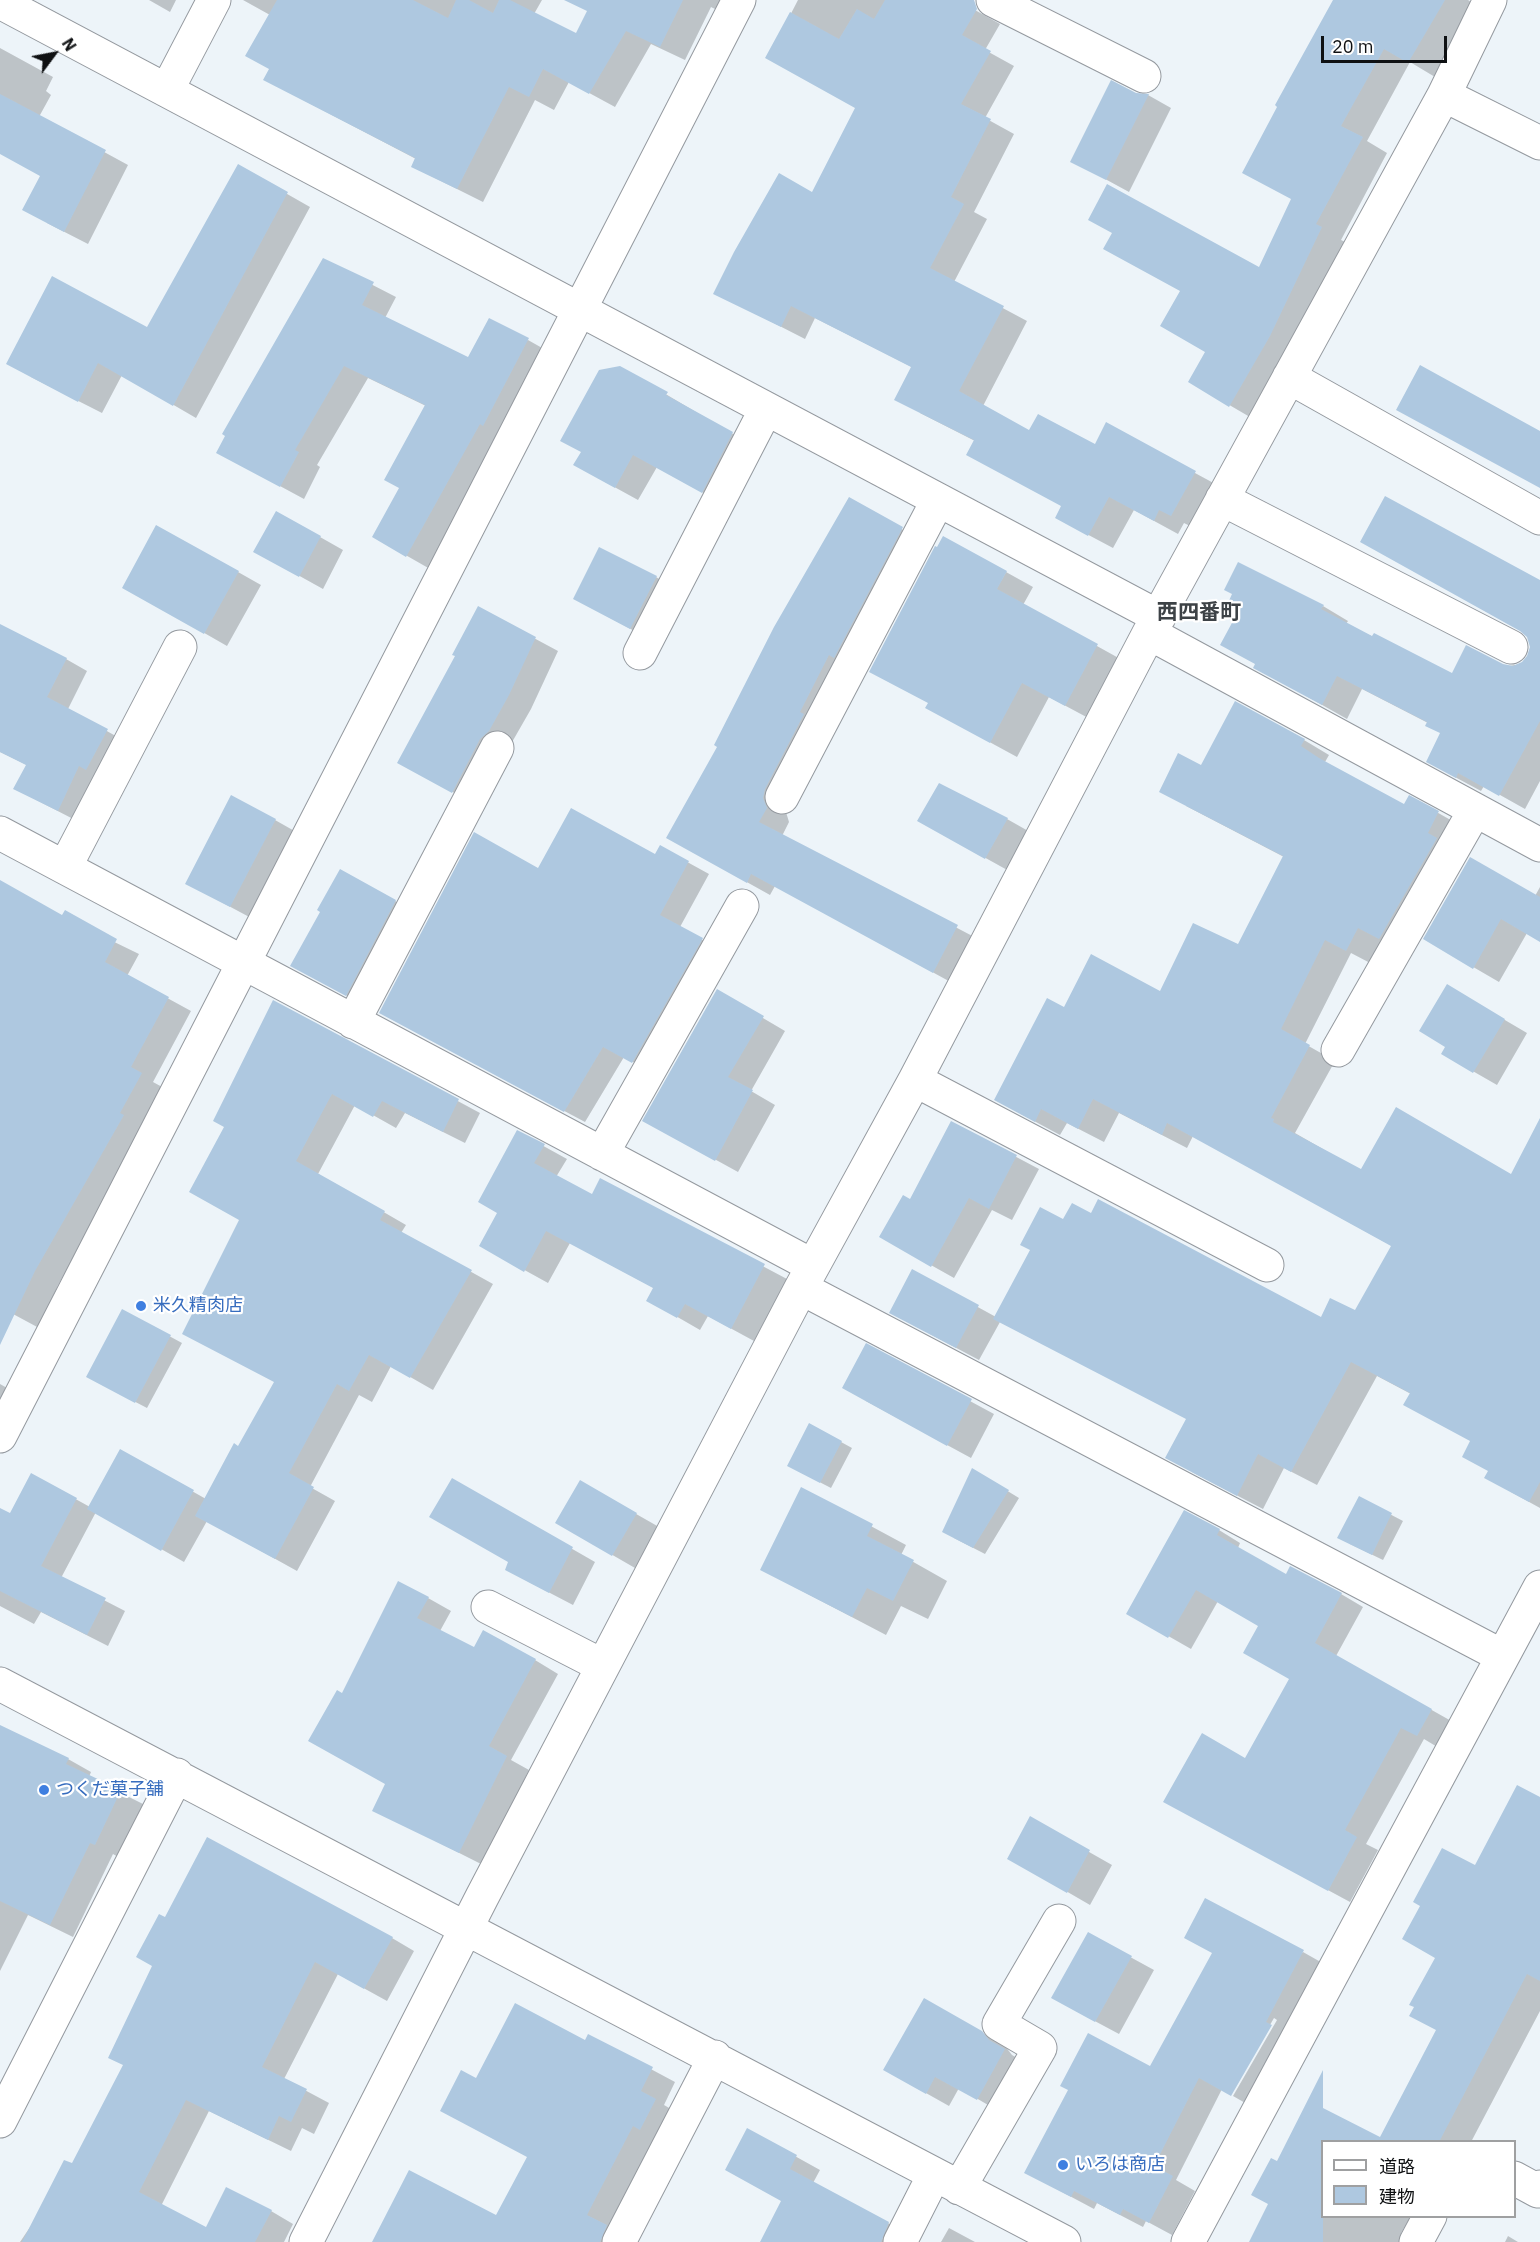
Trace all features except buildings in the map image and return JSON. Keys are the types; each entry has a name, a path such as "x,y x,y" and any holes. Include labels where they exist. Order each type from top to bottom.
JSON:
{"street":[{"path":"166,90 214,0"},
{"path":"0,1436 739,0"},
{"path":"993,0 1144,76"},
{"path":"306,2242 465,1929 807,1277 915,1080 1154,625 1444,94 1490,0"},
{"path":"0,2 938,500 1474,810 1540,845"},
{"path":"1444,94 1540,143"},
{"path":"1289,377 1540,518"},
{"path":"640,653 766,409"},
{"path":"1222,499 1511,647"},
{"path":"782,797 938,500"},
{"path":"65,867 180,647"},
{"path":"353,1022 497,748"},
{"path":"1338,1050 1474,810"},
{"path":"0,833 603,1154 807,1277 1502,1656"},
{"path":"603,1154 742,906"},
{"path":"915,1080 1267,1265"},
{"path":"1188,2242 1540,1587"},
{"path":"488,1607 603,1666"},
{"path":"0,1684 1064,2242"},
{"path":"0,2121 177,1775"},
{"path":"900,2242 947,2181 1040,2048 999,2024 1059,1921"},
{"path":"620,2242 715,2057"},
{"path":"1516,2179 1538,2191 1540,2187"},
{"path":"1416,2242 1429,2218"}],"place":[{"name":"米久精肉店","path":"141,1306"},
{"name":"つくだ菓子舗","path":"44,1790"},
{"name":"いろは商店","path":"1063,2165"}],"district":[{"name":"西四番町","path":"1199,613"}]}
